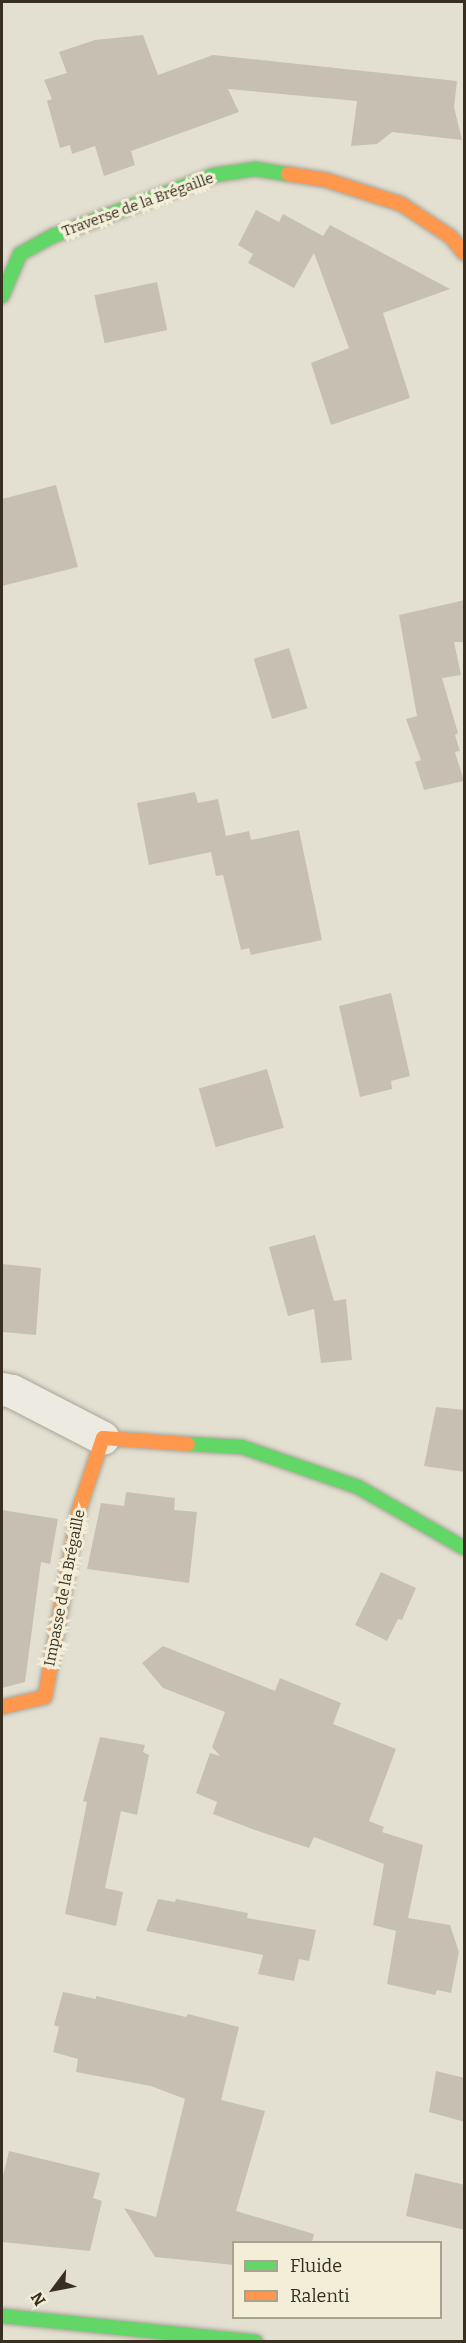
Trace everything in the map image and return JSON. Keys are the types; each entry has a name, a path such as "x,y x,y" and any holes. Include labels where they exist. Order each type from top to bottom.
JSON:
{"street":[{"name":"Traverse de la Brégaille","path":"2,296 20,254 53,236 214,175 255,169 326,180 401,204 451,237 465,253"},
{"path":"2,1389 12,1391 103,1438 242,1447 358,1487 465,1548"},
{"name":"Impasse de la Brégaille","path":"2,1707 45,1697 78,1513 103,1438"},
{"path":"2,2316 256,2342"}],"building":[{"path":"143,35 158,75 213,55 457,81 454,107 462,140 392,132 377,144 351,146 357,101 228,89 239,112 131,151 135,165 104,176 95,146 72,154 70,145 60,148 47,101 52,99 44,80 67,73 59,52 95,40"},
{"path":"256,210 279,222 283,214 323,236 330,225 450,289 383,313 410,398 331,425 311,363 349,348 314,253 294,288 248,263 253,254 238,245"},
{"path":"157,282 167,330 105,343 94,295"},
{"path":"56,485 78,567 2,586 2,499"},
{"path":"465,600 465,642 454,642 461,675 442,678 458,733 455,735 460,751 455,752 464,781 424,790 415,762 421,760 406,719 417,716 399,615"},
{"path":"289,648 307,708 272,719 254,659"},
{"path":"195,792 198,803 218,799 226,836 249,831 251,840 299,830 322,940 251,955 249,948 241,950 223,875 216,876 211,852 149,865 137,803"},
{"path":"391,993 410,1076 391,1081 392,1089 360,1097 339,1006"},
{"path":"267,1069 284,1128 216,1147 199,1089"},
{"path":"315,1235 334,1301 346,1299 352,1360 321,1363 314,1309 288,1316 269,1247"},
{"path":"2,1264 41,1268 36,1335 2,1332"},
{"path":"436,1407 465,1410 465,1472 424,1466"},
{"path":"126,1492 175,1498 174,1510 197,1512 189,1583 87,1569 101,1503 124,1506"},
{"path":"2,1510 58,1519 50,1564 41,1562 25,1682 2,1688"},
{"path":"381,1572 416,1588 402,1620 398,1619 387,1641 355,1625"},
{"path":"163,1646 275,1691 280,1678 341,1703 333,1724 396,1749 369,1821 384,1827 382,1832 423,1845 408,1918 450,1925 459,1952 451,1993 437,1990 435,1995 387,1984 396,1931 373,1925 384,1864 314,1837 309,1848 213,1814 217,1802 196,1793 210,1753 220,1756 212,1747 225,1712 163,1688 142,1663"},
{"path":"100,1737 145,1745 143,1752 149,1755 137,1815 121,1811 105,1888 123,1892 116,1926 65,1914 87,1802 83,1801"},
{"path":"158,1899 175,1902 176,1899 248,1913 247,1918 316,1930 309,1961 299,1959 294,1981 258,1974 263,1955 146,1931"},
{"path":"63,1992 96,1999 96,1996 186,2017 188,2014 239,2027 221,2100 265,2111 236,2211 314,2234 312,2241 232,2241 232,2265 155,2257 124,2208 156,2217 185,2099 151,2086 76,2072 78,2059 53,2052 59,2027 54,2025"},
{"path":"436,2071 465,2078 465,2122 429,2112"},
{"path":"9,2151 100,2173 93,2198 102,2201 90,2251 2,2242 2,2180"},
{"path":"415,2173 465,2185 465,2230 406,2216"}],"traffic: fast":[{"path":"2,296 20,254 53,236 214,175 255,169 288,174"},
{"path":"188,1444 242,1447 358,1487 464,1548"},
{"path":"2,2316 256,2342"}],"traffic: slow":[{"path":"288,174 326,180 401,204 451,237 464,253"},
{"path":"2,1707 45,1697 78,1513 103,1438 188,1444"}]}
